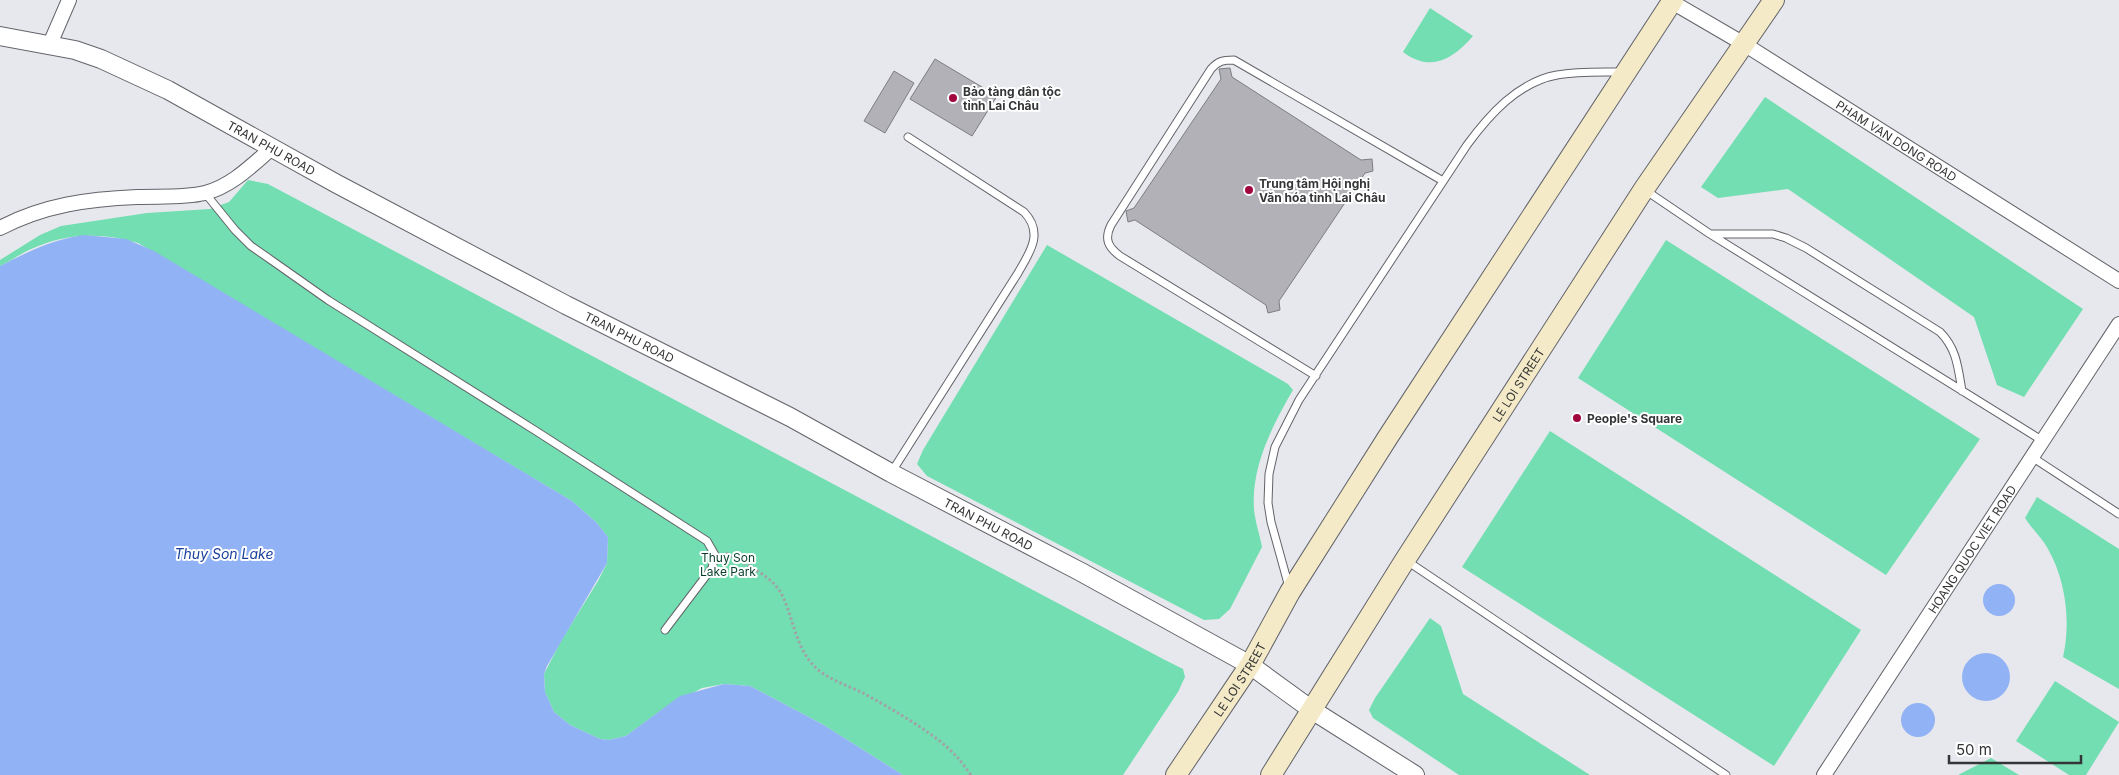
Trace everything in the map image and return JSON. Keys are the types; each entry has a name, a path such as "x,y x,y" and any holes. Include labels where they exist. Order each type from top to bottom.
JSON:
{"main road":[{"name":"LE LOI STREET","path":"1271,775 1405,560 1644,190 1774,0"},
{"name":"LE LOI STREET","path":"1176,775 1250,665 1290,592 1388,437 1672,1"}],"street":[{"path":"50,44 69,0"},
{"name":"PHAM VAN DONG ROAD","path":"1672,1 1744,44 2119,281"},
{"name":"TRAN PHU ROAD","path":"0,36 50,44 93,56 130,71 566,305 790,417 891,473 990,523 1250,665 1312,710 1415,775"},
{"path":"0,228 30,214 73,202 205,193 222,186 240,175 272,148"},
{"name":"HOANG QUOC VIET ROAD","path":"1824,775 2119,324"}],"lane":[{"path":"1316,376 1120,256 1109,246 1107,233 1111,225 1206,77 1216,63 1224,60 1234,60 1442,182"},
{"path":"1290,592 1271,522 1267,488 1276,447 1299,400 1442,182 1480,127 1494,112 1532,84 1554,75 1577,72 1625,72"},
{"path":"891,473 1018,273 1029,253 1034,240 1035,229 1031,219 1024,212 908,137"},
{"path":"1644,190 1710,234 2043,441"},
{"path":"205,193 235,230 251,246 328,300 707,541 714,555 712,568 665,630"},
{"path":"1710,234 1773,234 1786,238 1814,253 1940,332 1954,350 1962,391"},
{"path":"2032,457 2119,514"},
{"path":"1405,560 1726,775"}],"path":[{"path":"721,550 755,569 772,582 780,592 807,658 818,670 880,703 937,739 957,756 971,775"}],"green space":[{"path":"1430,8 1473,36 1449,57 1441,61 1423,62 1403,52"},
{"path":"1765,97 2083,309 2024,397 1997,385 1974,317 1788,189 1718,198 1701,187"},
{"name":"Thuy Son Lake Park","path":"248,180 268,184 1183,669 1185,677 1178,692 1123,775 903,775 822,724 750,686 724,684 702,688 663,709 626,736 609,740 600,739 570,725 554,712 545,692 544,674 561,641 607,563 608,537 596,522 572,501 138,243 111,237 71,237 31,249 0,266 0,260 40,235 61,226 147,213 210,209 229,202"},
{"path":"1666,240 1980,439 1886,575 1578,378"},
{"path":"1047,245 1288,384 1293,390 1271,432 1259,462 1254,493 1254,509 1262,547 1230,609 1219,619 1204,620 927,476 917,464 923,450"},
{"path":"1550,431 1861,630 1774,766 1462,567"},
{"path":"2037,497 2119,549 2119,689 2063,657 2067,616 2063,588 2054,561 2046,545 2025,518"},
{"path":"1430,618 1441,626 1463,694 1590,775 1459,775 1373,718 1369,710 1375,698"},
{"path":"2055,681 2119,722 2086,775 2069,775 2016,741"},
{"path":"1991,758 2019,775 1958,775"}],"water":[{"name":"Thuy Son Lake","path":"84,235 126,239 154,251 572,501 596,522 608,537 607,563 544,674 545,692 554,712 570,725 600,739 609,740 626,736 680,696 724,684 750,686 822,724 903,775 0,775 0,266 50,243"},
{"path":"1999,584 2011,588 2015,600 2011,612 1999,616 1987,612 1983,600 1987,588"},
{"path":"1986,653 1995,655 2003,660 2008,668 2010,677 2008,686 2003,694 1995,699 1986,701 1977,699 1969,694 1964,686 1962,677 1964,668 1969,660 1977,655"},
{"path":"1918,703 1930,708 1935,720 1930,732 1918,737 1906,732 1901,720 1906,708"}],"building":[{"name":"Bảo tàng dân tộc tỉnh Lai Châu","path":"935,59 997,96 972,136 910,99"},
{"name":"Trung tâm Hội nghị Văn hóa tỉnh Lai Châu","path":"1230,68 1232,77 1361,160 1372,159 1373,171 1365,173 1279,301 1280,310 1268,313 1266,305 1135,220 1128,222 1126,211 1134,208 1221,79 1219,69"},
{"path":"894,71 914,83 885,133 864,121"}],"place":[{"name":"Bảo tàng dân tộc tỉnh Lai Châu","path":"953,98"},
{"name":"Trung tâm Hội nghị Văn hóa tỉnh Lai Châu","path":"1249,190"},
{"name":"People's Square","path":"1577,418"}]}
